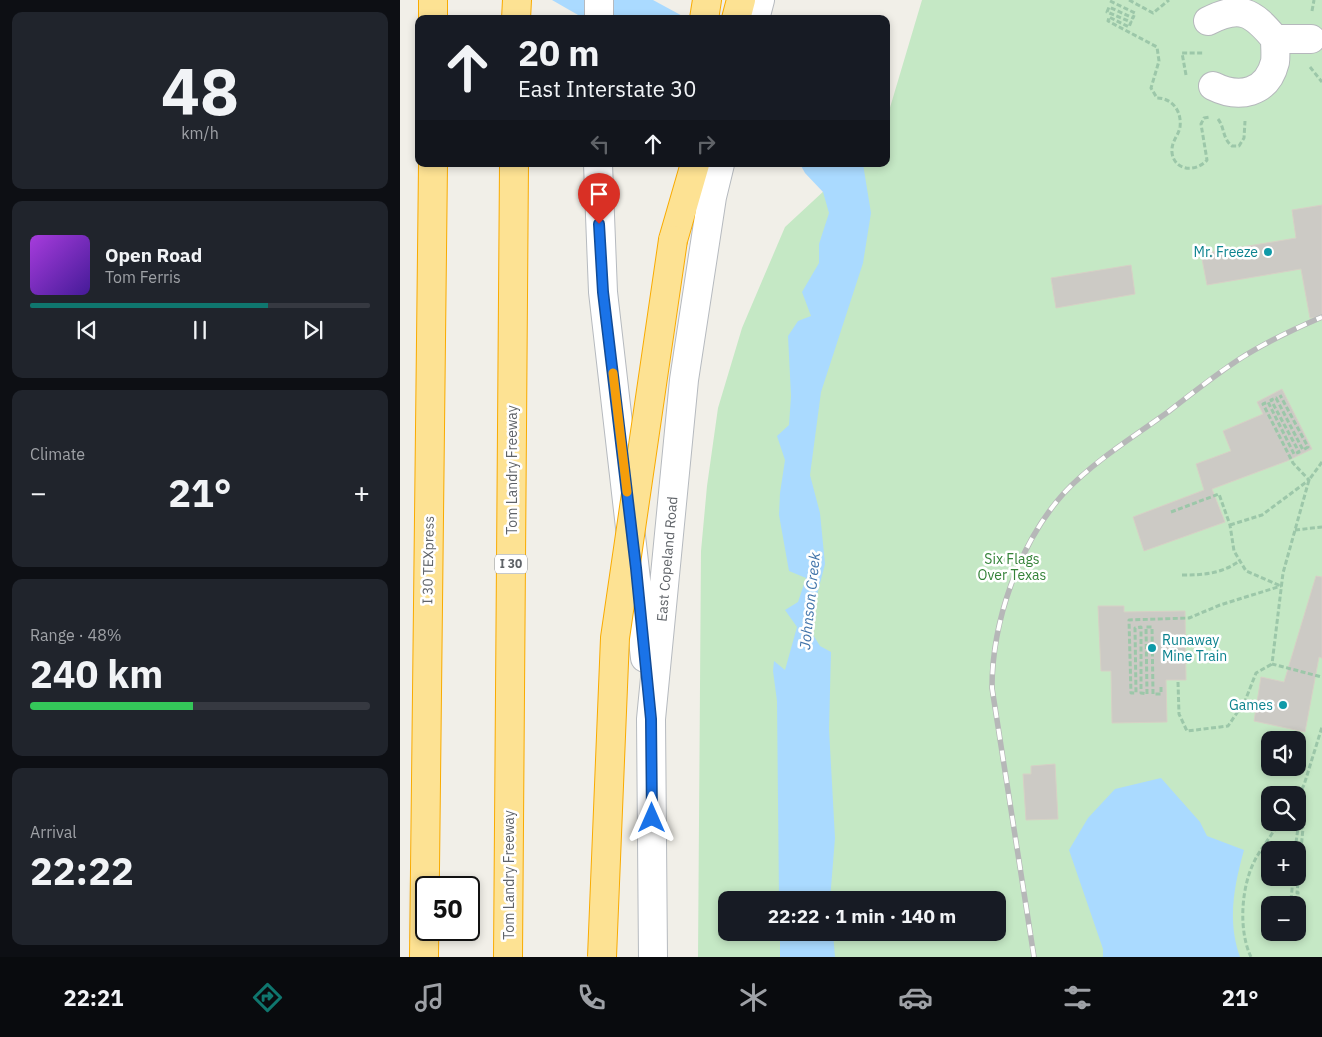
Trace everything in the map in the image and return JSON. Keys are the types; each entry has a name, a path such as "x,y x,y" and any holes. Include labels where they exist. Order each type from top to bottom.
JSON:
{"highway":[{"path":"433,0 433,15"},
{"path":"516,15 517,0"},
{"path":"705,15 707,0"},
{"path":"737,15 740,0"},
{"name":"I 30 TEXpress","path":"424,957 433,167"},
{"name":"Tom Landry Freeway","path":"508,957 514,167"},
{"path":"602,957 615,638 684,167"},
{"path":"673,240 694,167"}],"main road":[{"path":"599,0 599,15"},
{"path":"756,15 760,0"},
{"path":"1201,82 1229,94 1246,92 1262,86 1270,74 1275,61 1275,39 1265,26 1246,13 1228,11 1208,22"},
{"path":"1275,39 1311,39"},
{"name":"East Copeland Road","path":"653,957 651,719 684,380 712,196 719,167"},
{"path":"598,177 603,292 636,568 651,719"}],"path":[{"path":"1128,0 1153,13 1169,0"},
{"path":"1110,1 1135,13 1133,18 1109,7 1107,12 1131,22 1129,27 1109,17 1108,21 1157,47 1159,61 1151,88 1157,98 1165,98 1174,104 1179,116 1180,128 1172,141 1172,155 1177,163 1184,169 1193,170 1201,167 1207,160 1201,124 1204,118 1217,118 1222,124 1225,141 1232,146 1239,146 1244,138 1245,120"},
{"path":"1201,82 1182,53 1203,54"},
{"path":"1280,395 1308,447 1303,450 1276,398 1271,400 1299,452 1294,454 1268,402 1263,404 1293,463 1309,480"},
{"path":"1230,525 1262,516 1309,480 1322,462"},
{"path":"1272,664 1281,586 1309,480"},
{"path":"1171,512 1219,494 1230,525 1234,551 1246,571 1281,586"},
{"path":"1295,530 1322,527"},
{"path":"1182,575 1206,575 1226,570 1238,562"},
{"path":"1160,687 1160,694 1153,694 1152,627 1146,627 1147,694 1141,693 1141,627 1135,628 1136,693 1131,693 1129,620 1189,618 1220,605 1281,586"},
{"path":"1178,682 1179,714 1187,731 1228,726 1245,701 1256,673 1272,664 1322,677"},
{"path":"1303,786 1322,727"},
{"path":"1296,841 1298,828 1304,828 1303,841"},
{"path":"1251,957 1243,927 1247,884 1254,860 1274,831"},
{"path":"1298,886 1297,893 1301,893"}],"green space":[{"name":"Six Flags Over Texas","path":"922,0 1322,0 1322,957 698,957 701,551 707,486 718,408 742,328 785,227 850,167 890,167 890,108"}],"water":[{"path":"552,0 653,0 681,15 578,15"},
{"name":"Johnson Creek","path":"802,167 863,167 871,213 863,263 821,392 810,475 820,513 825,564 817,595 812,633 820,646 831,652 829,729 835,838 831,891 779,891 777,701 773,671 774,661 785,670 797,627 785,610 798,602 806,578 789,571 779,515 785,460 777,436 789,425 791,396 788,336 798,321 811,316 802,292 819,263 819,244 829,213 823,192"},
{"path":"1161,778 1200,822 1207,836 1244,850 1233,904 1234,930 1240,957 1103,957 1103,949 1069,850 1088,818 1115,789"},
{"path":"780,941 834,941 835,957 780,957"}],"building":[{"path":"1322,205 1322,317 1310,318 1301,269 1207,285 1201,254 1296,238 1292,210"},
{"path":"1131,265 1135,294 1056,308 1051,278"},
{"path":"1282,389 1312,449 1287,461 1212,489 1225,522 1144,551 1133,517 1204,490 1196,464 1231,451 1223,431 1263,414 1257,402"},
{"path":"1316,576 1322,577 1322,658 1319,657 1305,731 1254,721 1261,677 1284,682"},
{"name":"Runaway Mine Train","path":"1098,606 1124,606 1124,612 1185,611 1186,680 1166,680 1167,722 1112,723 1111,671 1101,671"},
{"path":"1055,764 1058,819 1026,820 1023,774 1031,774 1031,766"}],"railway":[{"path":"1034,957 992,688 993,663 1003,610 1021,559 1048,513 1064,493 1100,460 1238,360 1279,337 1322,317"}],"slow traffic":[{"path":"613,373 627,492"}],"place":[{"name":"Mr. Freeze","path":"1268,252"},
{"name":"Runaway Mine Train","path":"1152,648"},
{"name":"Games","path":"1283,705"}],"route":[{"path":"599,224 603,292 636,568 651,719 652,818"}]}
